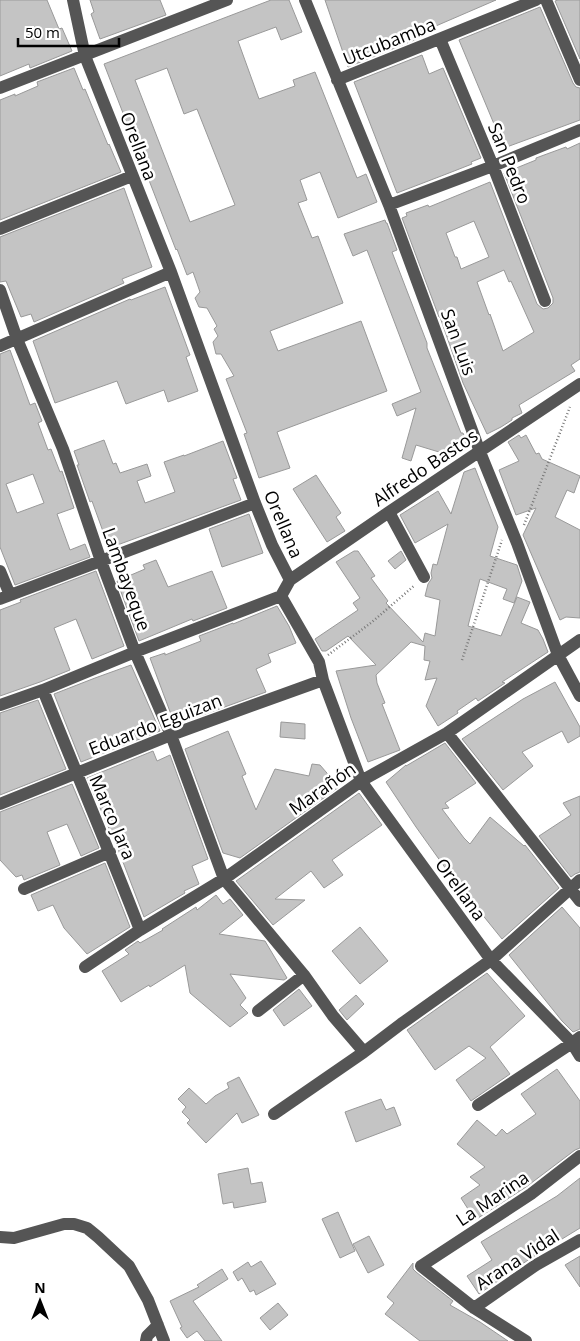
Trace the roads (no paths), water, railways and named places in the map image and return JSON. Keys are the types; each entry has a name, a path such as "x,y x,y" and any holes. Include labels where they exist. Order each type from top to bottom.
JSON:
{"street":[{"name":"Orellana","path":"73,0 85,56 171,272 255,503 272,545 290,580 282,596 319,662 323,680 361,780 491,960 576,1040 580,1056"},
{"path":"0,88 227,0"},
{"name":"San Luis","path":"305,0 389,205 480,452 517,543 558,655 580,696"},
{"name":"Utcubamba","path":"337,80 536,0"},
{"path":"546,0 580,80"},
{"name":"San Pedro","path":"440,39 494,166 545,301"},
{"path":"389,205 494,166 580,130"},
{"path":"0,229 132,176"},
{"path":"0,346 171,272"},
{"name":"Lambayeque","path":"0,290 16,339 63,449 101,561 135,652 171,736 224,878 304,975 333,1016 364,1052"},
{"name":"Alfredo Bastos","path":"290,580 579,384"},
{"path":"0,570 5,597 255,503"},
{"path":"389,512 424,577"},
{"path":"0,705 43,690 135,652 282,596"},
{"name":"Marañón","path":"85,967 140,930 224,878 361,780 446,733 580,640"},
{"name":"Eduardo Eguizan","path":"0,804 171,736 323,680"},
{"name":"Marco Jara","path":"43,690 140,930"},
{"path":"446,733 575,884 580,901"},
{"path":"24,890 110,852"},
{"path":"274,1114 364,1052 491,960 575,884"},
{"path":"258,1011 304,975"},
{"path":"478,1105 576,1040"},
{"name":"La Marina","path":"474,1308 422,1266 531,1194 580,1156"},
{"path":"0,1237 14,1238 64,1224 74,1224 87,1228 128,1266 148,1300 164,1341"},
{"name":"Arana Vidal","path":"474,1308 536,1265 580,1240"},
{"path":"474,1308 526,1341"},
{"path":"146,1341 147,1336 158,1324"}]}
